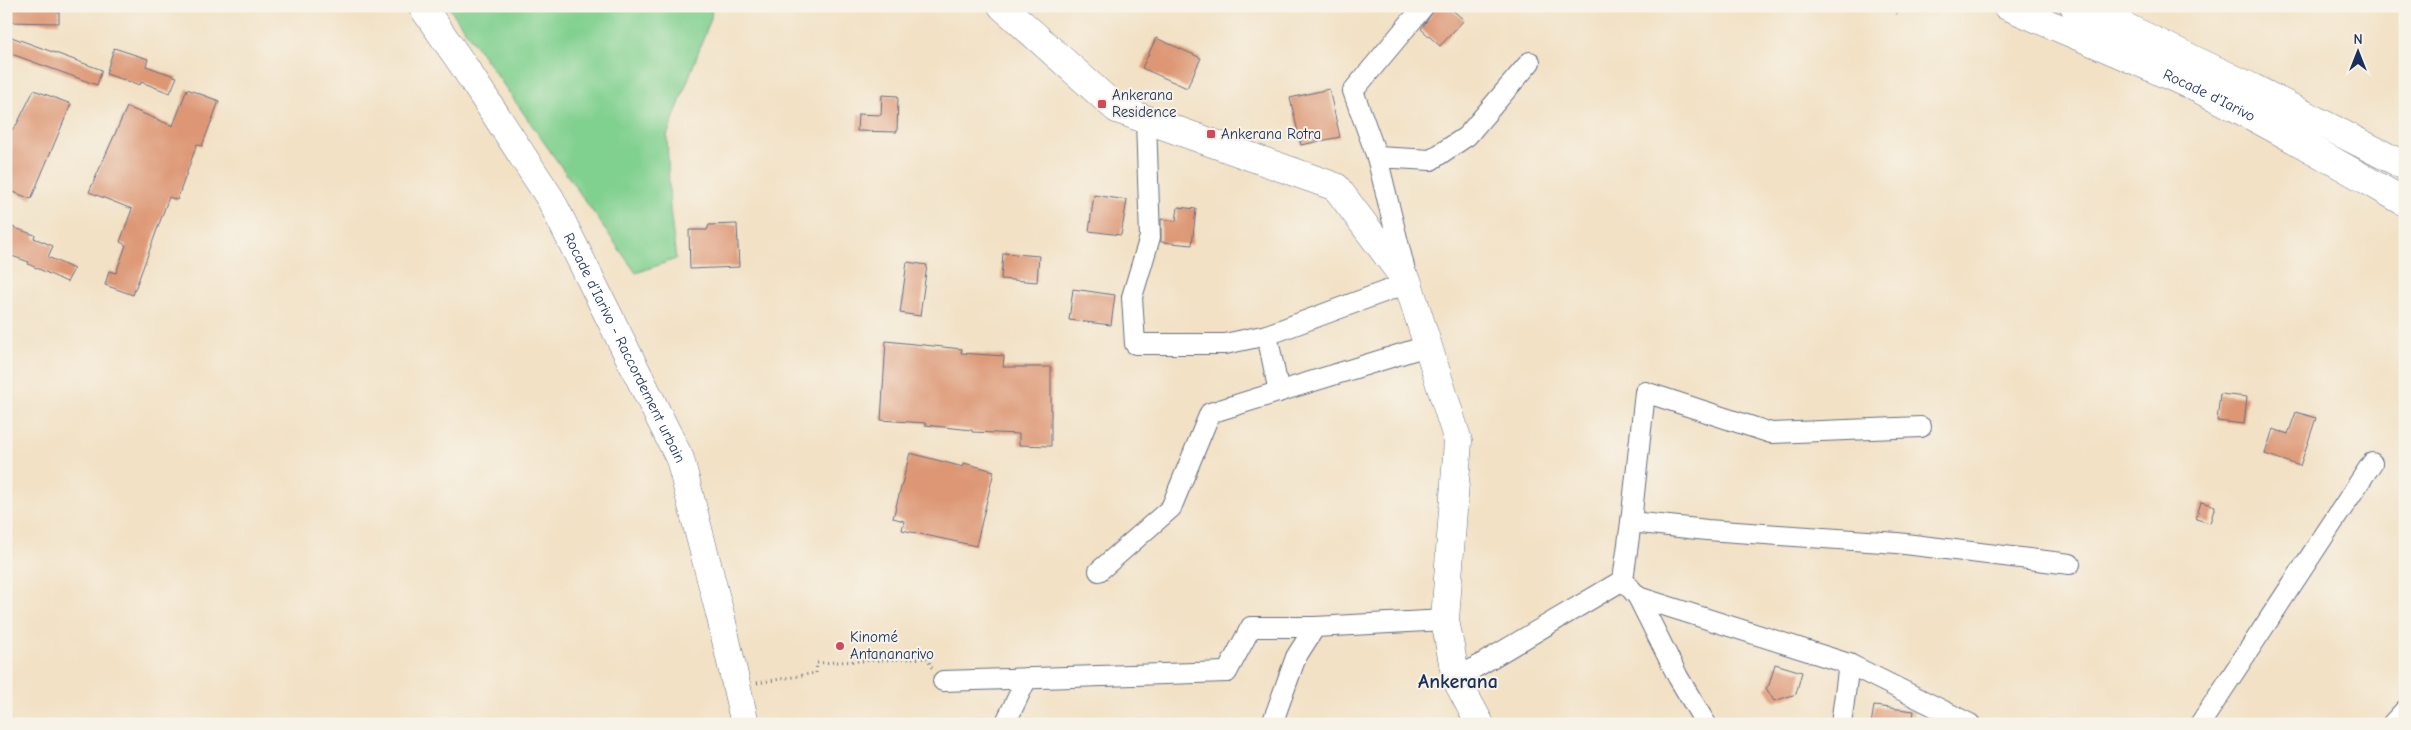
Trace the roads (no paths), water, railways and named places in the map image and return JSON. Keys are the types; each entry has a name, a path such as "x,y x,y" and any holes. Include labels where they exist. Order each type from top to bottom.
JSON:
{"main road":[{"name":"Rocade d'Iarivo - Raccordement urbain","path":"422,6 550,198 680,459 745,724"},
{"path":"1002,6 1117,109 1146,121 1336,187 1408,283 1458,441 1445,620 1456,679 1480,724"},
{"name":"Rocade d'Iarivo","path":"2007,6 2148,66 2214,97 2300,142 2405,202"},
{"name":"Rocade d'Iarivo","path":"2074,6 2116,23 2253,88 2405,166"}],"street":[{"path":"1146,121 1150,237 1132,297 1135,344 1225,344 1267,335 1408,283 1377,157 1353,91 1424,6"},
{"path":"1377,157 1431,160 1467,136 1530,62"},
{"path":"1267,335 1279,392"},
{"path":"1099,571 1171,508 1210,413 1427,346"},
{"path":"1623,580 1632,522 1645,392 1771,433 1921,427"},
{"path":"2200,724 2372,464"},
{"path":"1632,522 1707,530 1897,543 2070,564"},
{"path":"1623,580 1638,597 1678,677 1706,724"},
{"path":"1456,679 1623,580"},
{"path":"1638,597 1849,664 1970,724"},
{"path":"943,681 1227,672 1251,627 1314,627 1445,620"},
{"path":"1272,724 1296,657 1314,627"},
{"path":"1841,724 1849,664"},
{"path":"1005,724 1027,678"},
{"path":"2392,724 2405,710"}],"place":[{"name":"Ankerana Residence","path":"1102,104"},
{"name":"Ankerana Rotra","path":"1211,134"},
{"name":"Kinomé Antananarivo","path":"840,646"}],"district":[{"name":"Ankerana","path":"1458,681"}]}
